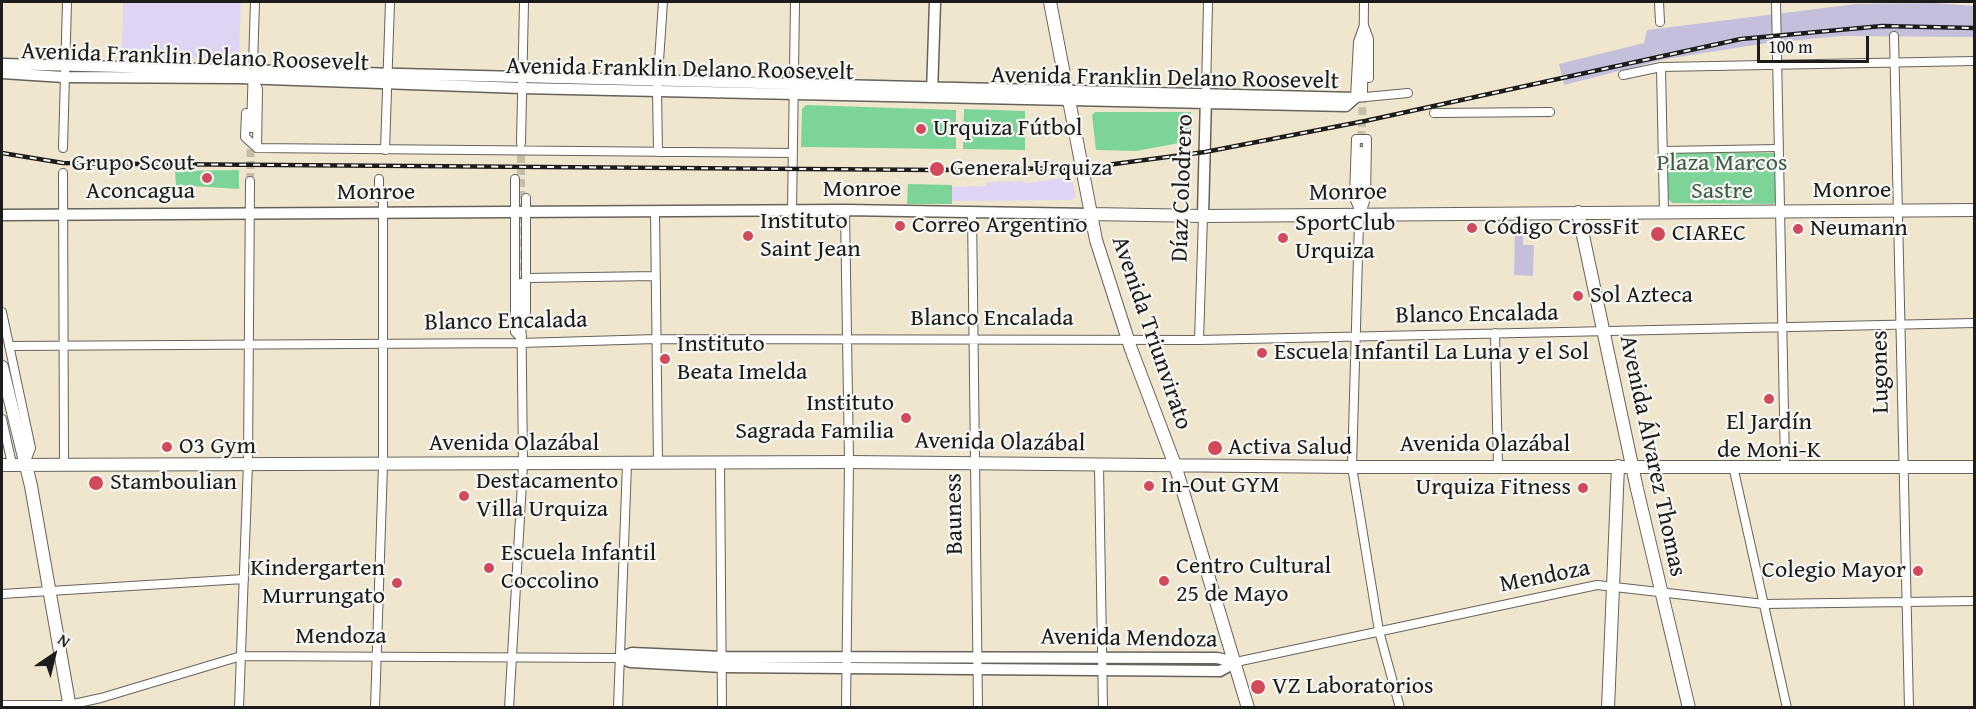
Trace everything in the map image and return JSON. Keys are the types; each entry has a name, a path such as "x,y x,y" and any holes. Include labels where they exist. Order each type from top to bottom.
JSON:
{"main road":[{"name":"Avenida Triunvirato","path":"1050,2 1096,240 1128,339 1175,465 1248,708"},
{"name":"Monroe","path":"1091,214 1203,216 1974,210"},
{"name":"Avenida Álvarez Thomas","path":"1578,212 1660,592 1689,708"},
{"path":"2,367 13,465 51,591 69,706"},
{"name":"Avenida Olazábal","path":"13,465 248,463 523,465 849,462 1352,467 1785,465 1974,467"},
{"path":"1608,708 1618,466"}],"street":[{"path":"63,148 67,2"},
{"path":"251,128 255,2"},
{"path":"385,150 390,2"},
{"path":"524,2 522,86 526,98 524,147"},
{"path":"658,152 663,2"},
{"path":"792,211 795,2"},
{"path":"932,91 935,2"},
{"name":"Díaz Colodrero","path":"1199,340 1208,2"},
{"path":"1362,96 1358,42 1364,25 1365,2"},
{"path":"1659,2 1660,22"},
{"path":"1776,6 1785,465"},
{"path":"1362,96 1369,39 1364,25"},
{"name":"Lugones","path":"1894,36 1896,212 1909,708"},
{"path":"1623,75 1661,67 1974,61"},
{"name":"Avenida Franklin Delano Roosevelt","path":"2,64 522,86 659,85 1206,98 1362,96 1408,93"},
{"path":"1661,67 1664,212"},
{"name":"Avenida Franklin Delano Roosevelt","path":"2,73 64,77 254,74"},
{"path":"254,74 247,89 245,137 257,148 516,151 524,147 658,152 793,153"},
{"path":"516,151 517,98 522,86"},
{"path":"1434,113 1550,112"},
{"path":"1356,139 1367,139 1366,198 1361,214 1354,198 1356,139"},
{"path":"1663,150 1779,148"},
{"path":"1361,151 1352,467 1379,631 1400,708"},
{"path":"63,173 64,465"},
{"path":"375,708 383,465 383,214 379,179"},
{"path":"509,708 523,465 521,341 526,331 520,213 515,179"},
{"path":"239,708 248,463 250,181"},
{"path":"521,341 515,332 520,213 526,198"},
{"path":"845,210 849,462 846,708"},
{"name":"Monroe","path":"2,215 845,210 1091,214"},
{"path":"655,212 658,464"},
{"name":"Bauness","path":"972,212 978,708"},
{"path":"524,280 654,276"},
{"path":"2,312 31,448 13,465 2,419"},
{"name":"Blanco Encalada","path":"9,346 656,339 1199,340 1974,323"},
{"path":"1496,333 1498,466"},
{"path":"618,708 627,464"},
{"path":"720,464 722,708"},
{"path":"1099,465 1103,708"},
{"path":"1733,466 1787,708"},
{"path":"2,594 244,579"},
{"name":"Mendoza","path":"1236,662 1597,585 1764,604 1974,601"},
{"name":"Mendoza","path":"2,705 69,706 241,656 619,658"},
{"name":"Avenida Mendoza","path":"619,658 631,662 1103,664 1217,658 1236,662"}],"shaded area":[{"path":"123,2 241,2 239,56 235,59 122,56"},
{"path":"1934,3 1974,6 1974,37 1842,36 1767,43 1666,59 1564,85 1559,64 1644,43 1647,30 1856,4"},
{"path":"1072,177 1075,196 1072,200 952,201 952,187 986,186 987,182 1022,181 1026,183"},
{"path":"1515,225 1523,226 1523,245 1534,245 1533,276 1514,275"}],"green space":[{"path":"806,105 956,110 956,149 801,147 802,109"},
{"name":"Urquiza Fútbol","path":"964,109 1025,111 1025,150 963,149"},
{"path":"1095,112 1191,112 1192,138 1190,141 1136,151 1096,150 1092,115"},
{"name":"Plaza Marcos Sastre","path":"1667,152 1774,153 1776,201 1773,204 1672,203 1668,198"},
{"name":"Grupo Scout Aconcagua","path":"239,170 239,189 176,185 175,171"},
{"path":"908,184 952,185 952,204 907,204"}],"tunnel":[{"path":"1361,151 1363,93"},
{"path":"250,181 251,128"},
{"path":"521,146 521,283"}],"railway":[{"path":"2,153 63,163 938,170 1084,168 1205,152 1365,121 1741,39 1882,26 1974,28"}],"place":[{"name":"Urquiza Fútbol","path":"921,129"},
{"name":"General Urquiza","path":"937,169"},
{"name":"Grupo Scout Aconcagua","path":"207,178"},
{"name":"Correo Argentino","path":"900,226"},
{"name":"Código CrossFit","path":"1472,228"},
{"name":"Neumann","path":"1798,229"},
{"name":"CIAREC","path":"1658,234"},
{"name":"Instituto Saint Jean","path":"748,236"},
{"name":"SportClub Urquiza","path":"1283,238"},
{"name":"Sol Azteca","path":"1578,296"},
{"name":"Escuela Infantil La Luna y el Sol","path":"1262,353"},
{"name":"Instituto Beata Imelda","path":"665,359"},
{"name":"El Jardín de Moni-K","path":"1769,399"},
{"name":"Instituto Sagrada Familia","path":"906,418"},
{"name":"O3 Gym","path":"167,447"},
{"name":"Activa Salud","path":"1215,448"},
{"name":"Stamboulian","path":"96,483"},
{"name":"In-Out GYM","path":"1149,486"},
{"name":"Urquiza Fitness","path":"1583,488"},
{"name":"Destacamento Villa Urquiza","path":"464,496"},
{"name":"Escuela Infantil Coccolino","path":"489,568"},
{"name":"Colegio Mayor","path":"1918,571"},
{"name":"Centro Cultural 25 de Mayo","path":"1164,581"},
{"name":"Kindergarten Murrungato","path":"397,583"},
{"name":"VZ Laboratorios","path":"1258,687"}]}
